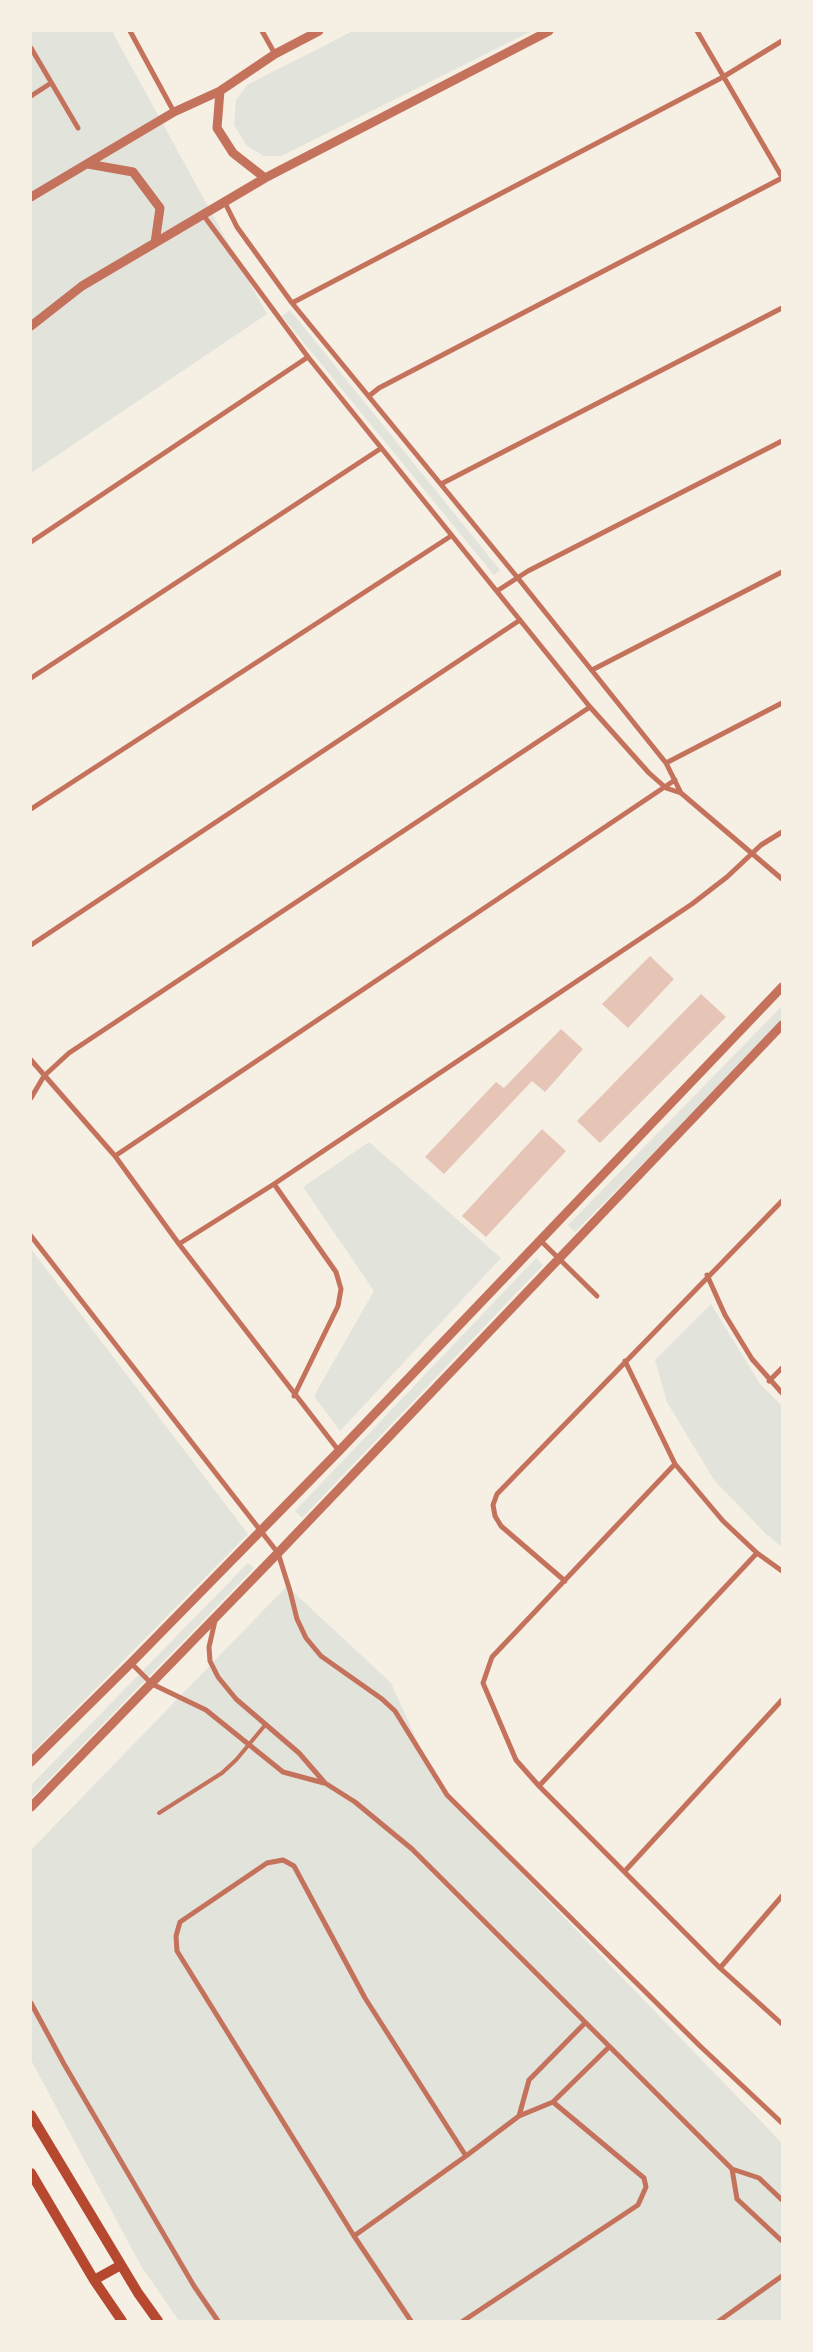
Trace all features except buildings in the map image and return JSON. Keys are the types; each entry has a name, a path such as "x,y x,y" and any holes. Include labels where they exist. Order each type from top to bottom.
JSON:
{"main road":[{"path":"31,2115 121,2265 158,2321"},
{"path":"31,2173 94,2280 122,2321"},
{"path":"94,2280 121,2265"}],"street":[{"path":"130,31 174,112"},
{"path":"262,31 275,54"},
{"path":"31,198 174,112 220,91 275,54 320,31"},
{"path":"31,326 82,286 204,216 265,178 549,31"},
{"path":"369,396 379,388 782,177 697,31"},
{"path":"292,303 724,77 782,41"},
{"path":"31,48 78,128"},
{"path":"31,96 51,83"},
{"path":"220,91 217,128 233,153 265,178"},
{"path":"88,164 133,172 160,208 155,243"},
{"path":"225,203 237,226 292,303 592,670 666,764 681,794"},
{"path":"204,216 275,315 380,449 590,708 640,765 666,788 681,794 782,879"},
{"path":"441,484 782,308"},
{"path":"31,542 308,357"},
{"path":"497,591 517,577 782,441"},
{"path":"31,678 380,449"},
{"path":"31,809 451,536"},
{"path":"592,670 782,572"},
{"path":"31,945 520,620"},
{"path":"666,764 782,703"},
{"path":"31,1098 44,1076 69,1053 590,708"},
{"path":"115,1156 666,788 675,780"},
{"path":"179,1244 274,1184 692,904 726,878 752,853 782,832"},
{"path":"31,1762 131,1664 260,1529 339,1450 782,987"},
{"path":"31,1807 278,1553 782,1025"},
{"path":"31,1060 115,1156 294,1396 339,1450"},
{"path":"274,1184 336,1272 341,1289 338,1306 294,1396"},
{"path":"565,1581 501,1526 495,1516 493,1505 497,1494 782,1201"},
{"path":"31,1236 278,1553 297,1619 306,1638 321,1656 395,1712 447,1795 644,1990 782,2123"},
{"path":"540,1240 597,1296"},
{"path":"707,1276 725,1315 752,1359 769,1381 782,1393"},
{"path":"625,1361 675,1464 723,1521 757,1553 782,1571"},
{"path":"769,1381 782,1368"},
{"path":"675,1464 492,1657 483,1683 516,1760 539,1786 720,1968 782,2024"},
{"path":"539,1786 757,1553"},
{"path":"216,1617 209,1647 210,1661 218,1677 236,1698 299,1753 325,1783 355,1802 412,1849 584,2024 732,2169 759,2178 782,2200"},
{"path":"131,1664 152,1684 206,1710 283,1772 325,1783"},
{"path":"625,1871 782,1700"},
{"path":"411,2321 354,2236 177,1951 176,1936 180,1922 267,1863 283,1860 294,1866 365,1998 466,2156"},
{"path":"720,1968 782,1896"},
{"path":"31,2003 64,2064 194,2286 218,2321"},
{"path":"519,2116 529,2080 584,2024"},
{"path":"354,2236 519,2116 554,2102 609,2047"},
{"path":"464,2321 638,2205 646,2187 644,2178 554,2102"},
{"path":"732,2169 737,2198 782,2240"},
{"path":"720,2321 782,2276"}],"lane":[{"path":"159,1813 222,1773 236,1760 266,1724"}],"shaded area":[{"path":"31,31 112,31 267,314 31,473"},
{"path":"353,31 532,31 281,156 264,156 247,146 234,125 236,100 247,85"},
{"path":"290,310 500,570 494,575 282,316"},
{"path":"782,1006 782,1022 575,1232 568,1225"},
{"path":"369,1142 501,1258 340,1431 314,1396 374,1291 303,1187"},
{"path":"31,1249 248,1534 31,1754"},
{"path":"536,1258 543,1265 302,1518 295,1511"},
{"path":"711,1304 760,1384 782,1406 782,1547 767,1535 714,1480 667,1402 655,1360"},
{"path":"248,1563 254,1568 31,1798 31,1785"},
{"path":"287,1586 391,1683 438,1787 782,2143 782,2321 179,2321 141,2266 31,2060 31,1850"}]}
